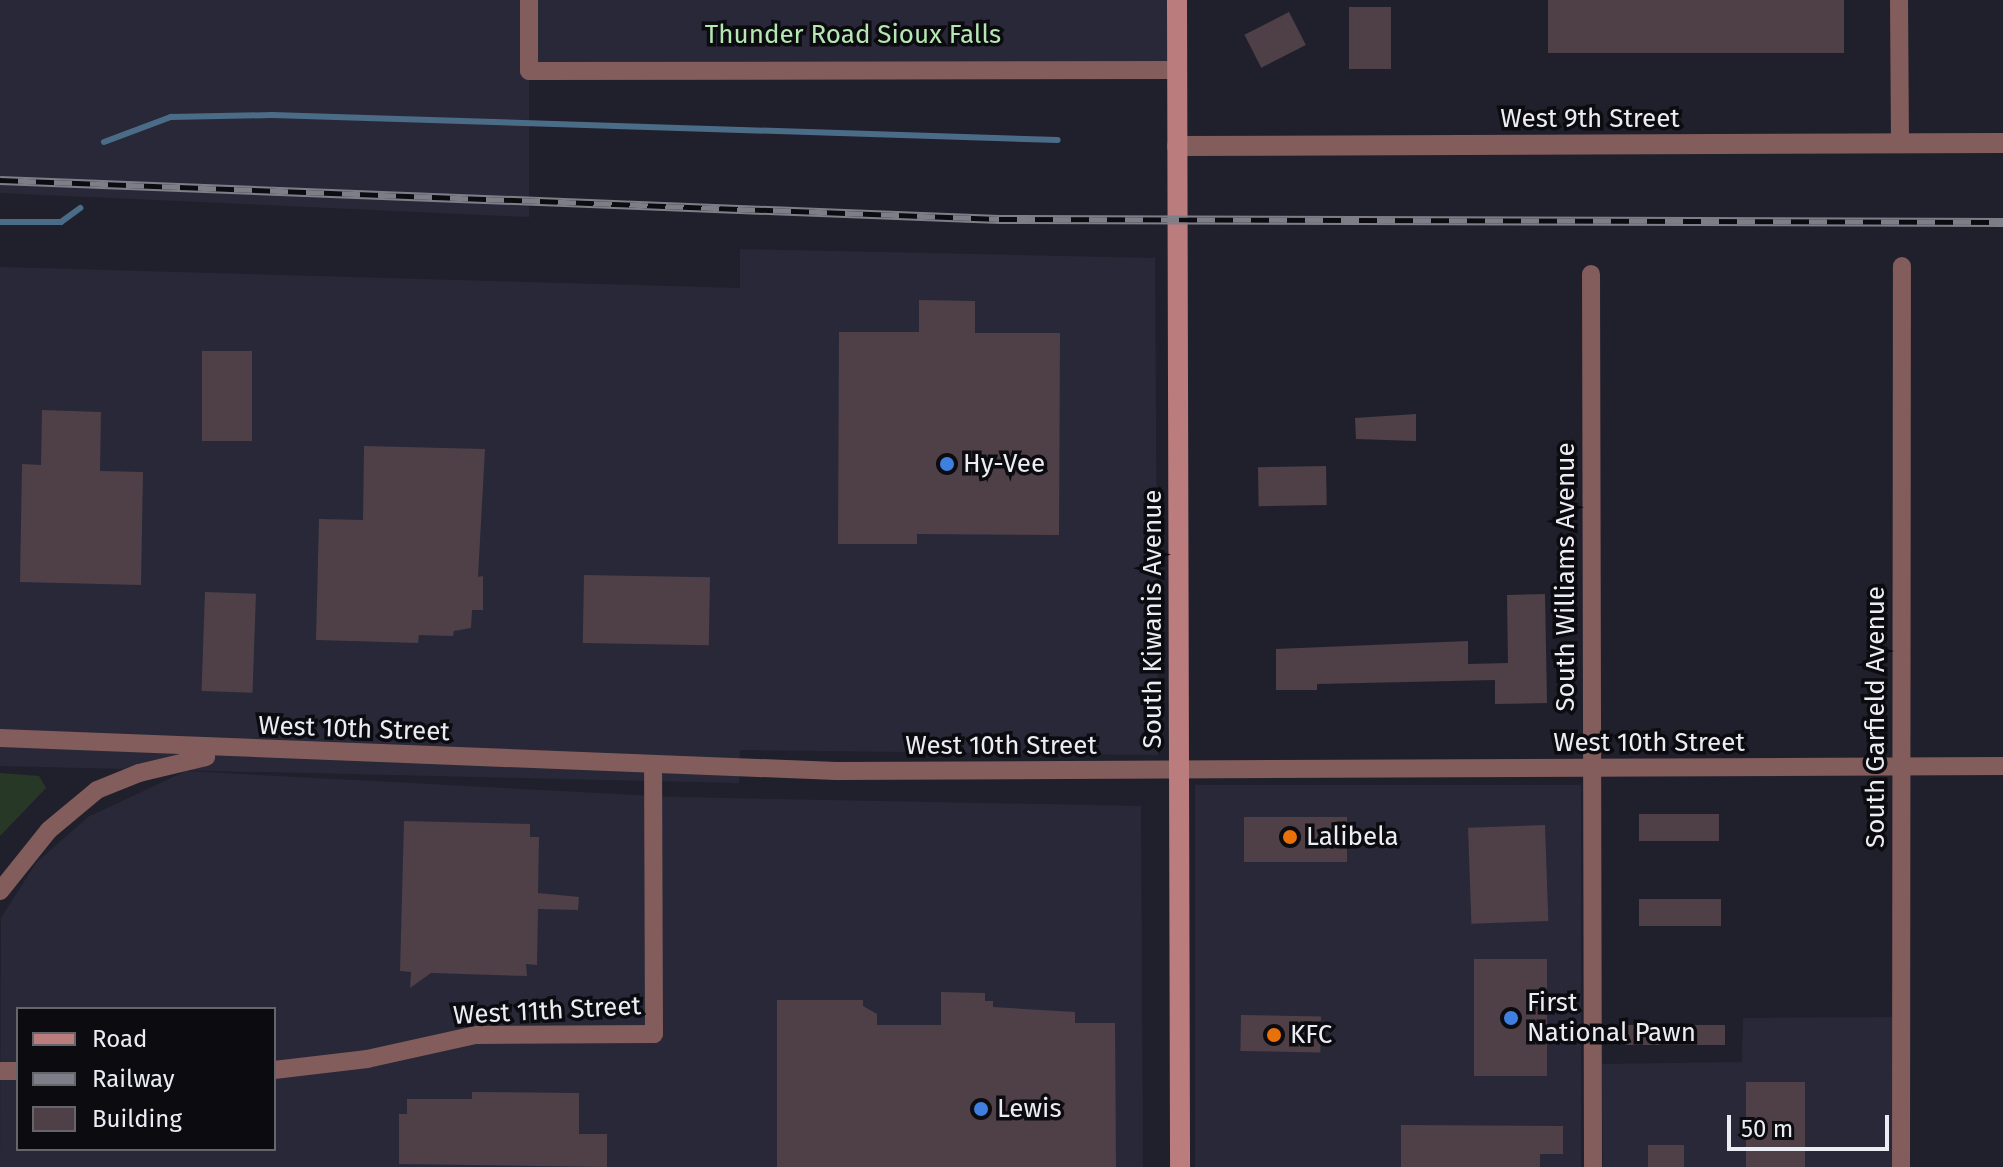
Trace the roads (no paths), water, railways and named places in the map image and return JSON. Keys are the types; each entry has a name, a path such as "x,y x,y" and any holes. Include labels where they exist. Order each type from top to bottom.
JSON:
{"main road":[{"name":"South Kiwanis Avenue","path":"1177,0 1180,1167"}],"street":[{"path":"529,0 529,71 1177,70"},
{"path":"1899,0 1900,144"},
{"name":"West 9th Street","path":"1177,146 2003,143"},
{"name":"South Garfield Avenue","path":"1901,1167 1902,266"},
{"name":"South Williams Avenue","path":"1591,274 1593,1167"},
{"name":"West 10th Street","path":"0,738 261,752 836,771 1181,773 2003,766"},
{"path":"0,891 49,830 97,790 192,759 261,752"},
{"name":"West 11th Street","path":"276,1070 367,1059 475,1035 654,1034 653,764"}],"waterway":[{"path":"104,142 171,117 272,115 1058,140"},
{"path":"0,222 61,222 80,208"}],"railway":[{"path":"0,180 999,219 2003,222"}],"place":[{"name":"Hy-Vee","path":"947,464"},
{"name":"Lalibela","path":"1290,837"},
{"name":"First National Pawn","path":"1511,1018"},
{"name":"KFC","path":"1274,1035"},
{"name":"Lewis","path":"981,1109"}],"park label":[{"name":"Thunder Road Sioux Falls","path":"853,35"}]}
